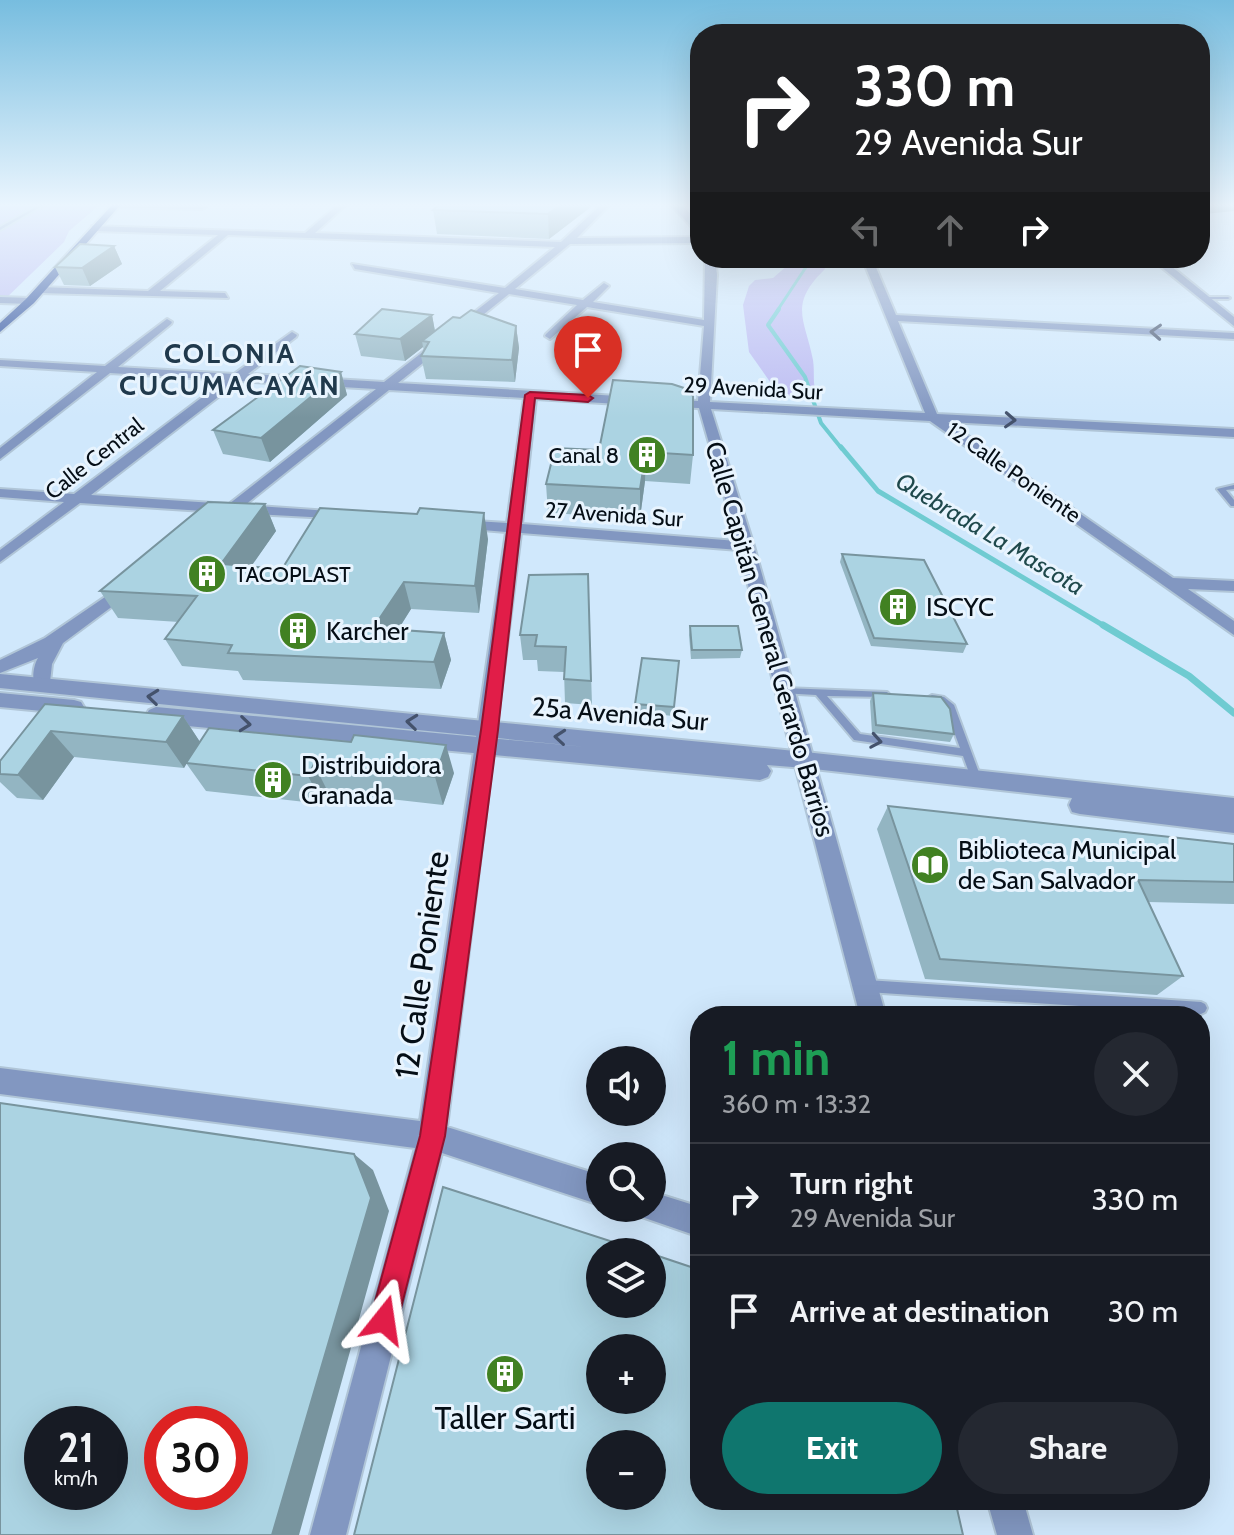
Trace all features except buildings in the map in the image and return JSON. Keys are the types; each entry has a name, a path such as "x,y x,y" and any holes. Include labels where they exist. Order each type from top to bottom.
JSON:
{"highway":[{"path":"0,329 54,275"}],"street":[{"path":"150,294 174,275"},
{"path":"407,275 709,324"},
{"path":"208,527 527,275"},
{"name":"Calle Capitán General Gerardo Barrios","path":"710,275 704,405 746,546 870,1006"},
{"name":"12 Calle Poniente","path":"874,275 932,416 1173,583 1234,629"},
{"path":"1175,275 1234,323"},
{"path":"550,336 604,286"},
{"path":"40,290 225,296"},
{"path":"0,300 30,301"},
{"path":"892,318 1234,336"},
{"path":"0,455 167,322"},
{"name":"Calle Central","path":"0,557 292,335"},
{"name":"29 Avenida Sur","path":"0,366 30,365 783,410 1234,433"},
{"name":"12 Calle Poniente","path":"328,1535 432,1136 488,739 530,395"},
{"path":"0,493 359,517"},
{"name":"27 Avenida Sur","path":"437,522 746,546"},
{"path":"0,667 36,653 145,574"},
{"path":"1173,583 1234,586"},
{"path":"43,686 43,664 57,639"},
{"name":"25a Avenida Sur","path":"0,681 488,739"},
{"name":"25a Avenida Sur","path":"0,700 807,767 976,778 1234,807"},
{"name":"25a Avenida Sur","path":"807,767 1234,823"},
{"path":"0,1081 432,1136 586,1186"},
{"path":"666,1211 690,1219"},
{"path":"1008,1510 1015,1535"}],"lane":[{"path":"1203,298 1228,298"},
{"path":"1234,487 1221,489 1234,504"},
{"path":"784,691 891,695"},
{"path":"819,693 857,737 967,753"},
{"path":"918,697 941,699 949,705 976,778"},
{"path":"865,986 1170,1006"}],"shaded area":[{"path":"0,275 30,275 0,304"},
{"path":"777,275 820,275 806,293 802,313 813,360 817,397 780,396 749,352 743,305 749,286 755,280"}],"waterway":[{"name":"Quebrada La Mascota","path":"777,311 801,275"},
{"name":"Quebrada La Mascota","path":"779,309 768,325 805,377 821,423 842,449"},
{"name":"Quebrada La Mascota","path":"841,447 878,491 1106,627"},
{"name":"Quebrada La Mascota","path":"1103,625 1189,676 1234,713"}],"place":[{"name":"Canal 8","path":"647,455"},
{"name":"TACOPLAST","path":"207,574"},
{"name":"ISCYC","path":"898,607"},
{"name":"Karcher","path":"298,631"},
{"name":"Distribuidora Granada","path":"273,780"},
{"name":"Biblioteca Municipal de San Salvador","path":"930,865"},
{"name":"Taller Sarti","path":"505,1374"}],"district":[{"name":"COLONIA CUCUMACAYÁN","path":"230,369"}],"route":[{"path":"384,1320 432,1136 489,730 530,395 588,398"}]}
